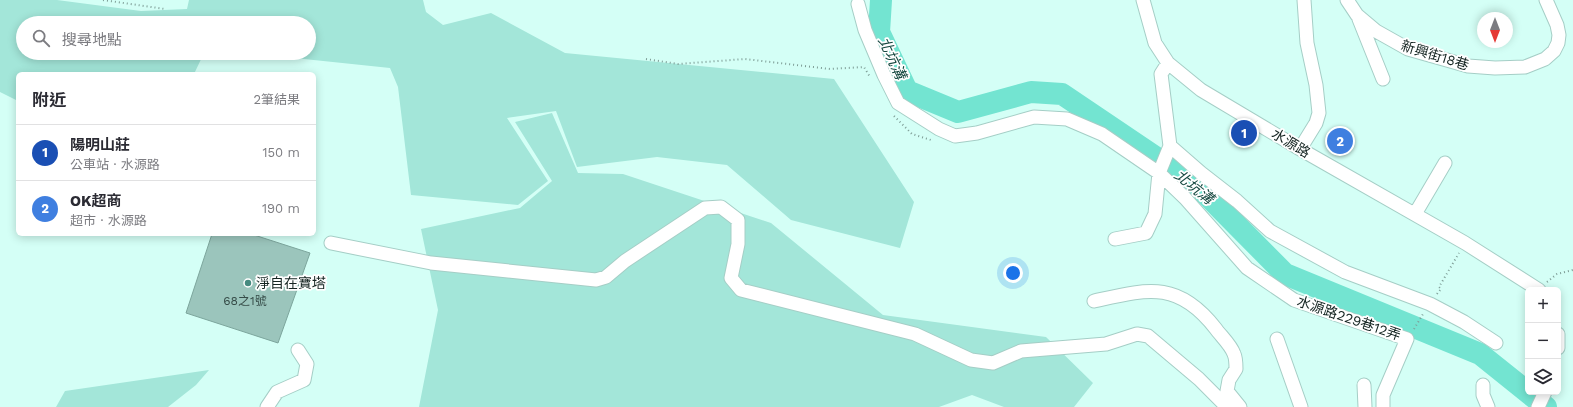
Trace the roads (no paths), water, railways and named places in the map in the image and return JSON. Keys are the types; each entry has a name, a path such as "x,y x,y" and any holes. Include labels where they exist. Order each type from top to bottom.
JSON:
{"street":[{"name":"水源路","path":"1143,0 1155,43 1168,63 1201,90 1300,149 1465,243 1536,287"},
{"path":"1300,149 1316,123 1319,113 1316,85 1307,44 1304,0"},
{"name":"新興街18巷","path":"1347,0 1357,15 1376,31 1408,49 1468,66 1525,67 1546,59 1554,51 1558,44 1559,35 1557,25 1546,0"},
{"name":"水源路229巷12弄","path":"858,4 865,30 884,75 898,103 939,129 955,136 977,132 1034,117 1067,119 1102,134 1159,173 1185,198 1247,268 1294,300 1407,339 1383,394 1383,407"},
{"path":"1357,15 1383,78"},
{"path":"1115,239 1146,233 1155,214 1159,173 1170,146 1161,74 1168,63"},
{"path":"1170,146 1237,201 1270,231 1345,272 1430,304 1464,322 1496,343"},
{"path":"1415,214 1445,163"},
{"path":"331,243 431,263 596,280 606,277 625,261 705,208 721,207 738,220 738,244 731,278 741,290 915,334 971,360 993,363 1021,351 1106,344 1137,334 1148,336 1199,380 1227,407"},
{"path":"1094,301 1136,292 1150,291 1169,293 1193,304 1204,314 1234,353 1236,369 1229,380 1227,392 1240,407"},
{"path":"1277,339 1301,407"},
{"path":"267,407 277,392 304,380 307,364 298,350"},
{"path":"1364,385 1364,407"},
{"path":"1483,385 1483,395 1488,407"},
{"path":"1538,407 1544,395"}],"waterway":[{"name":"北坑溝","path":"881,0 879,32 907,91 958,112 1031,92 1062,94 1197,185 1285,274 1480,354 1546,407"}],"place":[{"name":"陽明山莊","path":"1244,133"},
{"name":"OK超商","path":"1340,141"},
{"name":"淨自在寶塔","path":"248,283"}]}
